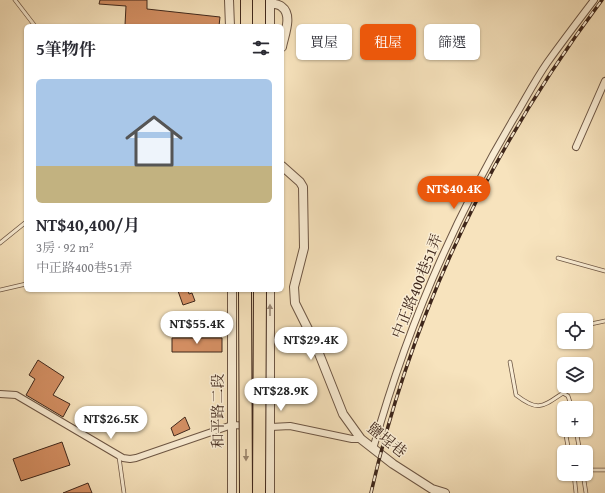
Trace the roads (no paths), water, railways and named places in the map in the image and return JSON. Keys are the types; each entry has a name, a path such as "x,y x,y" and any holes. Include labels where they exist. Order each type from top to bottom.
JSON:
{"highway":[{"path":"247,0 247,24"},
{"path":"260,24 266,1"},
{"path":"245,292 246,493"},
{"path":"259,493 260,292"}],"street":[{"path":"229,0 230,24"},
{"name":"中正路400巷51弄","path":"373,449 409,338 438,263 471,195 503,136 547,64 594,0"},
{"path":"270,24 266,1 282,6 286,10 288,17 284,37"},
{"path":"576,147 605,81"},
{"name":"鹽埕巷","path":"284,168 300,182 303,187 304,248 294,287 295,303 314,341 343,414 361,439 373,449 432,489 445,493"},
{"name":"和平路二段","path":"232,292 232,493"},
{"path":"270,292 270,493"},
{"path":"0,394 16,395 123,458 130,459 232,425 271,427 290,426 352,440 361,439"}],"lane":[{"path":"15,0 33,24"},
{"path":"0,243 24,224"},
{"path":"558,258 605,271"},
{"path":"0,290 24,284"},
{"path":"593,324 605,321"},
{"path":"510,362 516,395 532,405 544,406 563,393 568,396 570,401"},
{"path":"119,455 124,493"},
{"path":"593,470 605,470"},
{"path":"575,481 576,493"},
{"path":"584,481 586,493"}],"railway":[{"path":"371,493 388,426 409,360 433,296 460,234 491,173 525,114 562,56 602,0"}]}
